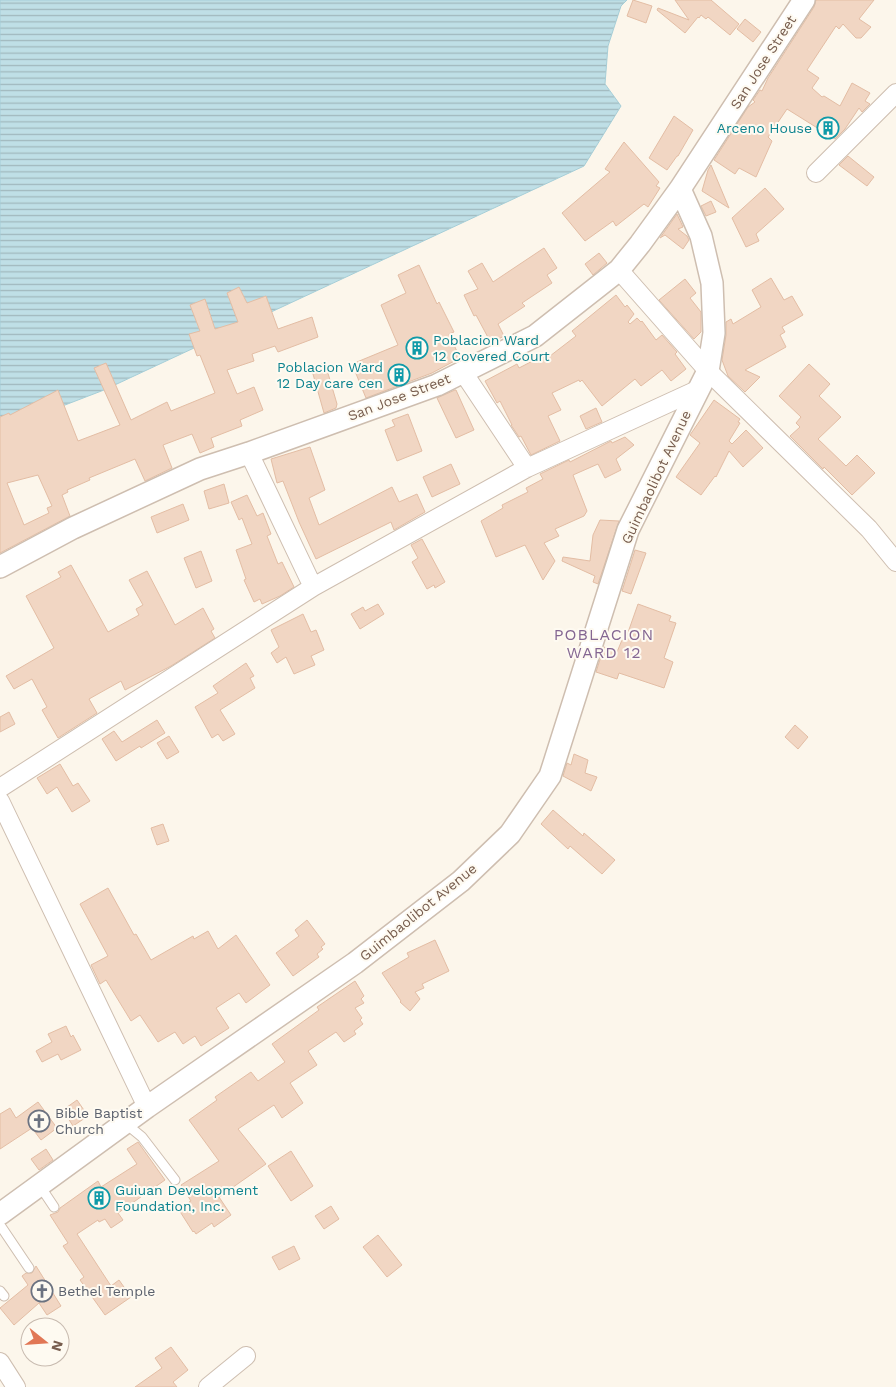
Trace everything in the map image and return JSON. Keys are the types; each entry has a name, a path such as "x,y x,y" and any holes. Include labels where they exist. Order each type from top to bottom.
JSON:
{"street":[{"name":"San Jose Street","path":"0,567 73,528 200,469 249,454 437,385 535,336 619,270 640,244 680,189 804,0"},
{"path":"816,173 896,92"},
{"name":"Guimbaolibot Avenue","path":"0,1214 124,1123 355,963 461,881 510,834 550,776 628,530 708,371 714,333 712,283 701,236 680,189"},
{"path":"619,270 708,371 870,529 896,562"},
{"path":"463,372 527,468"},
{"path":"0,788 313,586 527,468 698,390"},
{"path":"249,454 313,586"},
{"path":"0,801 148,1107"},
{"path":"208,1387 246,1356"},
{"path":"0,1362 16,1387"}],"lane":[{"path":"124,1123 142,1136 174,1180"},
{"path":"40,1186 54,1207"},
{"path":"0,1225 29,1268"}],"water":[{"path":"0,0 627,0 621,6 608,46 605,84 621,106 584,166 104,390 0,430"}],"building":[{"path":"633,0 652,6 646,23 627,16"},
{"path":"675,0 711,0 739,24 730,35 708,17 706,19 701,15 685,33 657,10 658,8 689,20"},
{"path":"816,0 874,0 859,19 871,27 861,38 856,38 843,24 839,29 836,26 807,70 819,78 812,88 822,97 824,96 840,106 852,83 870,93 865,101 870,104 862,112 859,108 845,129 835,139 787,109 768,137 772,141 756,177 739,168 735,174 714,160 748,107 755,102 753,100 760,90 762,91 768,78 814,7"},
{"path":"745,19 761,32 753,42 737,29"},
{"path":"674,116 693,130 678,156 667,170 649,158"},
{"path":"624,142 659,182 656,186 660,188 648,207 644,204 616,226 613,221 585,241 562,213 610,172 605,169"},
{"path":"848,156 874,177 867,186 839,165"},
{"path":"711,165 729,208 702,191"},
{"path":"765,188 784,209 756,234 759,241 746,247 732,218"},
{"path":"711,201 716,212 706,216 701,206"},
{"path":"677,214 683,227 678,229 689,240 683,249 665,235 660,238"},
{"path":"544,248 557,268 547,275 552,283 522,303 525,306 498,324 504,336 491,343 476,315 474,316 464,295 478,289 468,271 482,263 493,282"},
{"path":"599,253 607,263 593,275 585,264"},
{"path":"419,265 437,304 439,302 454,332 449,334 460,358 432,373 366,398 352,364 398,345 381,305 406,293 398,275"},
{"path":"771,278 784,300 792,296 803,315 782,327 785,332 780,335 786,347 745,370 760,377 745,392 728,376 722,360 726,322 731,319 733,324 761,307 752,290"},
{"path":"685,279 696,293 690,298 701,312 701,332 694,339 659,300"},
{"path":"239,287 247,303 266,296 278,329 312,317 318,337 278,352 275,346 252,354 254,361 227,370 237,394 254,387 263,410 240,420 242,426 211,438 214,447 200,453 192,434 163,445 172,468 145,481 135,459 89,478 90,480 67,490 68,492 62,495 70,516 0,553 0,417 9,413 10,415 58,390 78,441 120,425 94,368 106,363 131,420 167,402 171,411 215,393 200,355 197,356 189,334 200,331 190,305 205,299 215,329 238,322 227,293","holes":["38,475 52,506 47,508 49,513 24,525 7,483"]},
{"path":"616,295 625,307 627,305 634,314 628,322 630,324 637,318 642,321 656,340 662,335 677,352 675,354 686,369 671,381 662,370 641,386 635,379 602,406 582,380 552,393 561,410 548,416 560,441 531,455 521,436 519,437 511,425 500,401 497,403 485,381 517,364 519,368 548,353 550,356 576,336 572,331"},
{"path":"325,363 337,404 336,408 324,413 311,367"},
{"path":"809,364 830,384 819,396 841,417 818,439 846,466 857,455 875,473 852,495 790,436 800,427 796,423 801,417 779,396"},
{"path":"455,390 474,430 456,438 437,398"},
{"path":"714,400 740,419 738,422 740,423 729,441 732,444 746,430 763,448 743,467 729,451 716,477 701,495 676,477 700,443 690,435"},
{"path":"596,408 602,422 586,429 580,416"},
{"path":"408,414 422,451 397,461 385,430 395,426 392,420"},
{"path":"625,437 634,445 616,459 621,470 605,478 598,464 573,475 587,511 584,516 555,529 559,536 544,543 555,561 543,580 525,545 496,557 481,521 503,508 502,505 528,492 526,488 543,479 540,474 569,460 570,462 611,441 612,443"},
{"path":"310,447 325,490 309,498 319,525 392,487 399,502 417,494 425,512 394,530 391,522 316,559 283,481 277,483 271,459"},
{"path":"451,464 460,484 432,497 423,477"},
{"path":"224,484 229,503 209,509 204,491"},
{"path":"247,495 257,516 263,513 271,534 267,536 278,564 282,562 294,587 262,604 260,599 254,602 244,580 246,579 236,550 252,544 242,518 239,520 231,502"},
{"path":"183,504 189,520 157,533 151,517"},
{"path":"600,520 619,521 598,584 593,582 595,576 562,561 563,557 590,561 593,535"},
{"path":"422,539 445,582 435,588 434,585 427,589 412,562 418,558 411,545"},
{"path":"635,550 646,553 631,594 622,591"},
{"path":"201,551 212,581 196,588 184,558"},
{"path":"71,565 108,632 139,615 136,609 143,605 129,580 147,571 175,625 203,608 214,629 211,631 215,638 171,666 125,690 121,681 89,699 97,713 58,738 42,710 47,707 32,679 14,689 6,676 54,648 26,596 61,577 58,572"},
{"path":"378,604 384,614 360,629 351,614 363,607 365,611"},
{"path":"638,604 671,616 669,621 676,623 664,658 673,662 664,688 619,673 617,679 596,672 604,647 617,652 622,640 625,641"},
{"path":"303,614 311,632 316,630 324,650 311,656 315,665 294,674 286,657 277,663 271,653 279,647 271,630"},
{"path":"246,663 254,676 250,678 255,688 220,710 235,734 223,741 218,734 212,738 195,707 218,693 213,686"},
{"path":"9,712 15,724 0,732 0,717"},
{"path":"157,720 165,733 116,761 102,739 114,731 122,742"},
{"path":"795,725 808,737 798,749 785,737"},
{"path":"169,736 179,752 167,759 157,743"},
{"path":"574,754 588,760 585,773 597,777 591,791 563,776 567,763 571,765"},
{"path":"60,764 73,786 78,783 90,801 72,812 57,787 47,794 37,778"},
{"path":"553,810 583,836 584,833 615,860 602,874 570,846 568,849 541,824"},
{"path":"163,824 169,841 157,845 151,828"},
{"path":"108,888 134,935 136,934 151,960 193,936 194,939 208,931 218,949 236,935 270,985 246,1003 239,993 216,1008 229,1028 201,1046 195,1036 183,1044 175,1032 158,1042 140,1015 131,1021 106,980 100,984 91,965 108,956 80,904"},
{"path":"307,920 325,944 321,947 323,949 317,954 319,957 293,976 276,953 299,936 295,930"},
{"path":"435,940 449,971 422,984 424,988 415,992 420,999 410,1011 400,1002 382,973 409,957 407,953"},
{"path":"355,981 364,996 361,999 364,1003 355,1008 362,1018 360,1020 363,1024 354,1031 356,1034 344,1042 336,1032 308,1051 317,1065 290,1083 303,1103 282,1118 274,1105 238,1129 266,1164 219,1197 231,1215 214,1227 212,1223 196,1234 179,1210 190,1204 189,1202 191,1201 181,1185 219,1161 189,1120 217,1100 215,1097 251,1072 258,1081 285,1062 272,1044 319,1010 317,1007"},
{"path":"66,1026 71,1037 73,1035 81,1050 61,1060 58,1054 42,1062 36,1051 52,1042 48,1034"},
{"path":"77,1100 88,1116 73,1126 63,1110"},
{"path":"38,1102 57,1128 41,1140 32,1128 0,1149 0,1114 10,1108 16,1118"},
{"path":"138,1142 165,1180 118,1213 123,1220 111,1228 105,1219 99,1222 98,1220 77,1234 111,1286 119,1280 131,1297 105,1315 80,1280 84,1277 63,1246 68,1243 50,1215 58,1212 60,1208 98,1181 101,1187 137,1164 127,1149"},
{"path":"46,1149 53,1160 39,1170 31,1159"},
{"path":"291,1151 313,1186 291,1201 268,1166"},
{"path":"331,1206 339,1219 324,1229 315,1216"},
{"path":"378,1235 402,1265 387,1277 363,1247"},
{"path":"294,1246 300,1259 279,1270 272,1257"},
{"path":"36,1266 61,1306 47,1315 39,1303 23,1317 20,1317 20,1320 14,1325 0,1308 28,1285 22,1276 26,1273 32,1273"},
{"path":"171,1347 188,1370 173,1382 177,1387 135,1387 162,1368 155,1358"}],"place":[{"name":"Arceno House","path":"828,128"},
{"name":"Poblacion Ward 12 Covered Court","path":"417,348"},
{"name":"Poblacion Ward 12 Day care cen","path":"399,375"},
{"name":"Bible Baptist Church","path":"39,1121"},
{"name":"Guiuan Development Foundation, Inc.","path":"99,1198"},
{"name":"Bethel Temple","path":"42,1291"}],"district":[{"name":"POBLACION WARD 12","path":"604,643"}]}
